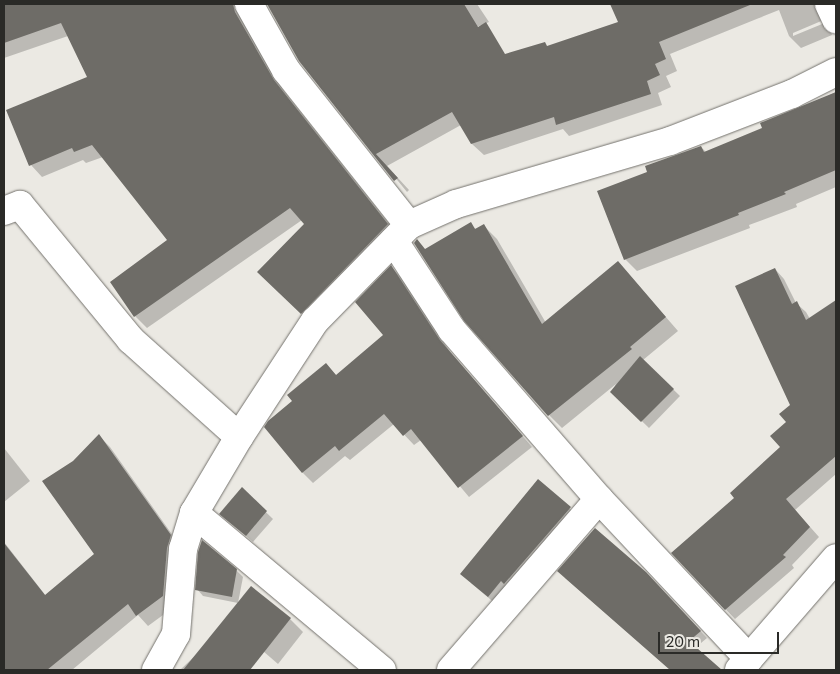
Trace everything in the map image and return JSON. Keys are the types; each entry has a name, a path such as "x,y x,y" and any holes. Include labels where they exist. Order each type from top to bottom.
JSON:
{"street":[{"path":"249,4 286,70 401,233 452,330 744,665 836,558"},
{"path":"829,4 836,19"},
{"path":"156,670 176,634 183,549 194,513 239,436 315,321 401,233 456,204 670,141 792,94 836,72"},
{"path":"4,211 20,205 131,340 239,436"},
{"path":"451,670 599,499"},
{"path":"194,513 382,670"}],"building":[{"path":"4,4 233,4 235,12 274,80 388,224 301,314 257,272 304,224 290,208 134,317 110,282 167,240 92,145 74,152 72,148 29,166 6,110 87,77 61,23 4,43"},
{"path":"267,4 464,4 478,27 486,22 505,54 545,42 547,46 618,22 610,4 750,5 659,42 666,59 655,64 660,75 647,81 651,94 556,125 554,117 471,144 452,112 376,154 398,178 394,181 299,61"},
{"path":"836,92 836,170 784,192 786,194 738,213 739,215 624,260 597,191 647,172 645,166 701,146 704,152 762,128 760,123"},
{"path":"471,222 475,229 484,224 542,324 618,261 666,317 630,347 632,349 548,416 464,321 414,243 417,239 425,249"},
{"path":"391,265 440,340 523,436 458,488 411,429 403,436 384,414 339,451 335,446 302,473 264,427 268,421 292,401 287,395 326,363 336,375 383,335 355,302"},
{"path":"775,268 792,304 797,301 806,320 836,300 836,456 786,499 810,527 783,555 786,557 725,610 671,553 734,498 730,493 780,447 770,436 786,422 779,414 790,405 735,286"},
{"path":"640,356 674,389 641,422 610,392"},
{"path":"99,434 171,535 167,548 163,596 136,616 128,604 47,670 4,670 4,543 45,595 94,554 42,481 73,461"},
{"path":"538,479 571,507 504,584 501,581 488,597 460,574"},
{"path":"242,487 267,511 246,536 219,514"},
{"path":"595,528 646,572 701,631 689,641 722,670 670,670 557,571"},
{"path":"202,540 237,569 232,597 195,590 198,552"},
{"path":"251,586 291,618 250,670 183,670"}]}
